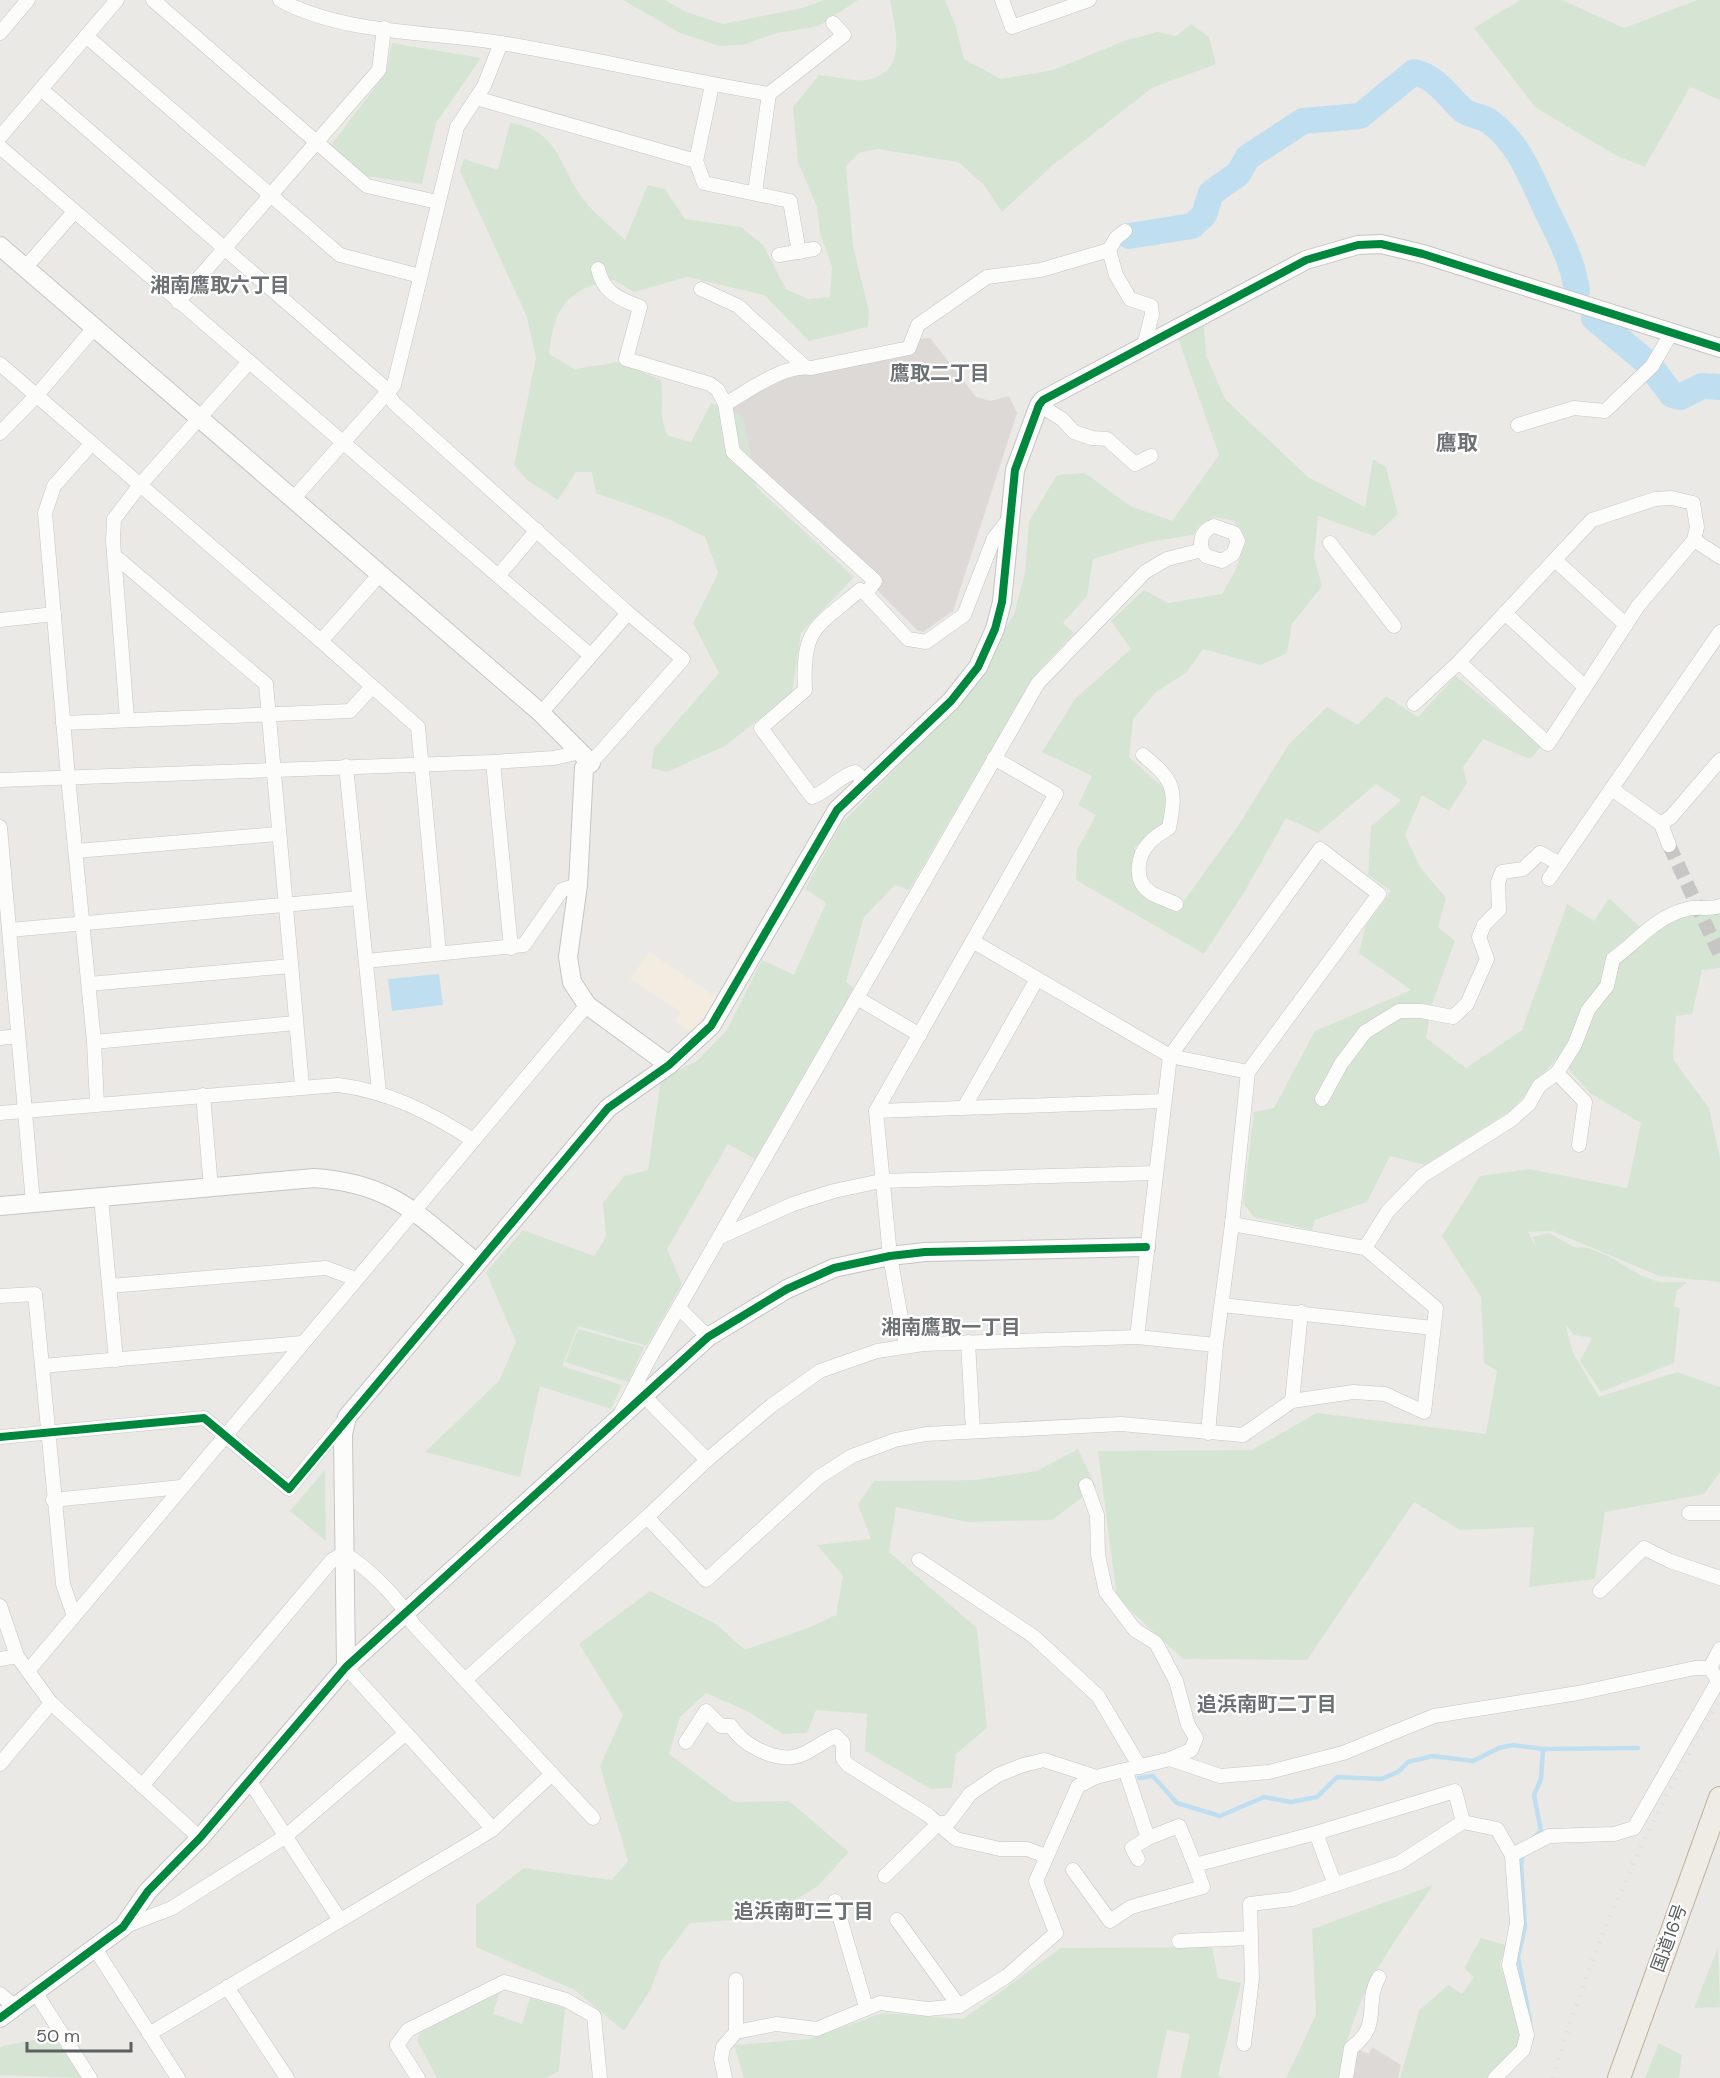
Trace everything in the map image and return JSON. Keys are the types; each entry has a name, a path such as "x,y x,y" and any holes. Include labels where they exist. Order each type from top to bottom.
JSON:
{"highway":[{"name":"国道16号","path":"1619,2078 1719,1802"},
{"name":"国道16号","path":"1634,2078 1720,1841"}],"street":[{"path":"0,33 28,0"},
{"path":"0,137 117,0"},
{"path":"153,0 367,186 437,202"},
{"path":"280,0 324,19 501,43 769,94"},
{"path":"1002,0 1012,27 1073,3 1089,0"},
{"path":"755,192 769,94 844,35 833,23"},
{"path":"178,302 225,251 379,70 384,28"},
{"path":"86,36 340,255 420,276"},
{"path":"293,499 394,385 457,127 494,64 501,43"},
{"path":"712,84 696,161 704,183 790,201 799,252"},
{"path":"40,89 382,386 628,613 683,659 585,757 578,885 568,957 572,982 587,1005 669,1065"},
{"path":"476,98 696,161"},
{"path":"0,147 590,655"},
{"path":"25,268 74,212"},
{"path":"702,289 738,306 804,366 811,368 909,348 918,325 987,277 1041,270 1109,250 1116,238 1125,231"},
{"path":"0,1437 204,1418 289,1489 608,1108 669,1065 711,1026 837,810 951,701 978,667 995,629 1002,602 1015,471 1039,405 1306,260 1349,247 1381,244 1423,254 1720,348"},
{"path":"0,246 541,712 585,757"},
{"path":"778,255 814,249"},
{"path":"1109,250 1116,274 1130,299 1151,306 1152,314 1144,346"},
{"path":"598,269 600,279 616,298 640,307 626,359 710,384 718,390 725,404 733,452 875,581 867,594"},
{"path":"0,433 37,395 94,328"},
{"path":"1518,425 1574,408 1605,411 1652,366 1672,332"},
{"path":"127,718 114,519 140,485 249,362"},
{"path":"0,364 321,640 371,688 417,727 439,953"},
{"path":"725,404 781,374 804,366"},
{"path":"1039,405 1062,419 1074,432 1092,438 1107,439 1135,464 1151,456"},
{"path":"92,443 54,486 45,513 81,923 89,984 97,1104"},
{"path":"1414,704 1460,662 1592,520 1655,499 1672,498 1693,503 1697,527 1694,540 1653,587 1548,744 1460,662"},
{"path":"866,782 855,772 846,774 825,793 812,797 761,728 805,690 805,649 809,638 819,624 860,590 867,594 908,639 926,642 964,615 994,538 1009,519"},
{"path":"498,576 537,530"},
{"path":"1694,540 1720,557"},
{"path":"1330,543 1394,626"},
{"path":"620,1415 678,1308 1038,683 1145,572 1167,559 1202,550"},
{"path":"116,557 266,684 302,1086"},
{"path":"1555,560 1626,625"},
{"path":"321,640 380,574"},
{"path":"541,712 628,613"},
{"path":"1505,613 1585,687"},
{"path":"0,620 54,614"},
{"path":"1549,879 1720,632"},
{"path":"63,723 127,718 350,711 371,688"},
{"path":"1143,755 1167,775 1173,787 1174,806 1169,828 1149,842 1142,854 1138,870 1140,882 1149,892 1176,904"},
{"path":"0,780 585,757"},
{"path":"906,1346 890,1256 876,1111 1056,794 994,758"},
{"path":"1661,824 1671,817 1720,759"},
{"path":"493,762 511,948"},
{"path":"346,766 379,1092"},
{"path":"1612,789 1661,824 1669,844"},
{"path":"0,827 33,1203"},
{"path":"76,851 278,834"},
{"path":"1137,1337 1170,1056 1320,849 1379,894 1248,1072 1208,1433"},
{"path":"1322,1099 1341,1064 1365,1032 1399,1011 1421,1011 1453,1017 1467,1004 1487,959 1479,937 1484,925 1499,910 1498,882 1502,872 1523,869 1540,853 1560,864"},
{"path":"366,961 524,945 562,890 578,885"},
{"path":"10,930 359,898"},
{"path":"1365,1248 1388,1210 1422,1176 1511,1120 1529,1104 1539,1086 1557,1073 1575,1044 1588,1010 1607,986 1613,960 1636,943 1653,923 1689,908 1720,906"},
{"path":"974,942 1170,1056 1248,1072"},
{"path":"89,984 291,966"},
{"path":"965,1106 1037,979"},
{"path":"857,998 920,1035"},
{"path":"28,1671 587,1005"},
{"path":"94,1042 295,1023"},
{"path":"0,1038 17,1036"},
{"path":"1557,1073 1586,1102 1579,1146"},
{"path":"0,1113 302,1086 338,1085 379,1092 442,1120 473,1140"},
{"path":"203,1095 211,1188"},
{"path":"876,1111 965,1106 1164,1101"},
{"path":"720,1237 793,1204 834,1191 881,1181 1155,1173"},
{"path":"0,1206 314,1178 335,1179 378,1190 394,1197 477,1263"},
{"path":"101,1198 116,1360"},
{"path":"647,1517 706,1580 819,1477 852,1456 905,1438 973,1431 1121,1424 1243,1435 1292,1401 1353,1392 1385,1394 1424,1412 1436,1308 1365,1248 1232,1224"},
{"path":"123,1927 148,1891 200,1838 346,1667 708,1337 787,1289 834,1268 890,1256 925,1252 1146,1246"},
{"path":"110,1286 326,1268 356,1279"},
{"path":"0,1296 35,1294 46,1432 63,1584 74,1616"},
{"path":"1222,1305 1433,1328"},
{"path":"678,1308 708,1337"},
{"path":"1292,1401 1301,1312"},
{"path":"465,1680 647,1517 707,1460 771,1406 820,1371 877,1351 906,1346 1137,1337 1216,1345"},
{"path":"968,1342 973,1431"},
{"path":"42,1366 302,1343"},
{"path":"643,1395 707,1460"},
{"path":"348,1417 342,1434 346,1667 493,1829"},
{"path":"725,2078 721,2059 723,2047 736,2032 776,2024 816,2029 880,2003 928,2008 959,2006 1007,1976 1056,1933 1036,1881 1078,1786 1096,1777 1133,1769 1156,1761 1170,1760 1191,1750 1196,1738 1188,1725 1176,1681 1156,1643 1134,1630 1106,1592 1098,1555 1097,1515 1086,1485"},
{"path":"53,1500 181,1487"},
{"path":"1689,1513 1720,1513"},
{"path":"1600,1591 1644,1548 1670,1561 1720,1578"},
{"path":"344,1553 357,1562 406,1612 413,1624 593,1818"},
{"path":"142,1786 332,1560 344,1553"},
{"path":"919,1560 1033,1636 1098,1696 1133,1769 1148,1838"},
{"path":"0,1606 2,1623 17,1656 51,1703 200,1838"},
{"path":"1710,1668 1720,1649"},
{"path":"0,1659 17,1656"},
{"path":"1170,1760 1220,1776 1269,1772 1343,1753 1434,1716 1710,1668"},
{"path":"1512,1855 1549,1836 1614,1834 1634,1828 1719,1682 1710,1668"},
{"path":"0,1764 51,1703"},
{"path":"686,1742 706,1711 721,1726 731,1726 737,1737 767,1754 793,1757 836,1736 843,1743 843,1759 848,1765 928,1815 956,1839 1000,1849 1027,1849 1047,1856"},
{"path":"0,2018 34,1990 123,1927 172,1908 286,1836 406,1733"},
{"path":"885,1876 938,1824 949,1822 970,1794 998,1775 1044,1760 1096,1777"},
{"path":"149,2034 493,1829 552,1774"},
{"path":"249,1780 340,1920"},
{"path":"1195,1865 1316,1833 1455,1791 1463,1822"},
{"path":"1244,2044 1252,1979 1250,1904 1292,1899 1399,1863 1463,1822 1497,1829 1512,1855 1517,1923 1509,1965 1527,2035 1523,2050 1495,2078"},
{"path":"1073,1870 1110,1921 1131,1907 1203,1887 1179,1826 1148,1838 1132,1848 1138,1859"},
{"path":"1316,1833 1335,1885"},
{"path":"835,1901 866,2007"},
{"path":"897,1920 959,2006"},
{"path":"1179,1941 1251,1938"},
{"path":"94,1947 178,2078"},
{"path":"1346,2078 1351,2048 1363,2039 1372,2024 1374,1993 1379,1977"},
{"path":"736,1980 736,2032"},
{"path":"418,2078 397,2045 408,2030 504,1982 566,2000 594,2016 600,2078"},
{"path":"227,1987 287,2078"},
{"path":"34,1990 90,2078"},
{"path":"0,1994 14,2006"}],"shaded area":[{"path":"930,338 976,397 990,401 1009,396 1017,413 953,611 923,632 917,630 735,448 729,407 783,377 901,357 914,349 921,339"},
{"path":"649,952 718,998 693,1034 675,1021 681,1012 630,979"},
{"path":"1372,2047 1401,2065 1398,2078 1350,2078 1354,2048 1369,2054"}],"green space":[{"path":"623,0 665,0 686,12 723,24 802,8 824,0 858,0 819,26 777,33 743,45 720,46 680,33"},
{"path":"890,0 945,0 956,27 964,59 1001,79 1053,70 1124,41 1157,32 1176,36 1191,24 1209,37 1216,64 1152,88 1053,165 1002,212 984,185 958,162 877,149 859,153 846,166 853,246 869,311 868,327 809,341 764,295 687,277 634,292 614,280 585,288 566,303 559,312 555,324 549,354 575,369 618,362 661,380 662,414 668,436 691,442 711,403 743,416 757,488 854,577 801,633 792,693 725,746 667,772 651,768 654,748 719,673 693,623 718,573 705,537 671,520 596,493 592,472 576,472 558,500 528,481 514,465 536,358 527,317 460,171 464,159 498,170 510,123 526,127 539,133 548,141 584,200 625,240 648,185 665,189 685,219 741,227 763,245 786,289 808,299 830,297 832,267 820,233 817,207 798,162 793,107 819,75 864,80 882,74 890,67 896,46 896,34"},
{"path":"1520,0 1562,0 1624,28 1697,0 1720,0 1720,100 1690,87 1645,167 1617,156 1535,107 1474,28"},
{"path":"392,43 481,58 436,123 422,184 365,176 331,145 386,73"},
{"path":"1204,322 1206,355 1225,399 1308,477 1365,507 1373,459 1386,467 1398,514 1374,536 1318,516 1314,557 1322,586 1292,624 1287,653 1261,665 1203,649 1187,672 1156,692 1133,719 1129,757 1167,791 1162,828 1135,847 1137,890 1176,912 1238,826 1289,744 1327,707 1358,725 1386,696 1418,717 1456,676 1542,746 1530,759 1483,739 1463,767 1467,783 1449,811 1422,795 1405,835 1420,867 1446,898 1438,927 1455,941 1432,1004 1426,1038 1466,1068 1522,1030 1567,904 1594,921 1609,898 1642,929 1685,914 1720,909 1720,968 1702,970 1692,1014 1676,1016 1673,1059 1709,1108 1720,1159 1720,1282 1659,1276 1552,1231 1528,1232 1536,1247 1533,1237 1549,1233 1574,1247 1587,1248 1608,1256 1640,1275 1659,1282 1687,1282 1677,1291 1674,1306 1680,1308 1674,1363 1601,1392 1580,1361 1592,1338 1574,1335 1565,1324 1573,1353 1599,1397 1677,1372 1720,1387 1720,1472 1704,1494 1605,1512 1595,1579 1529,1587 1534,1527 1460,1530 1414,1502 1307,1660 1183,1659 1117,1598 1098,1451 1252,1450 1317,1413 1486,1434 1497,1371 1484,1363 1481,1297 1442,1236 1480,1176 1529,1169 1627,1188 1641,1123 1591,1094 1558,1057 1512,1110 1425,1165 1390,1156 1367,1202 1315,1220 1312,1230 1254,1217 1243,1203 1254,1112 1274,1108 1315,1031 1411,990 1359,953 1365,927 1391,891 1368,875 1371,827 1401,800 1376,784 1318,833 1286,818 1245,891 1204,954 1076,880 1077,850 1096,815 1078,805 1092,776 1042,752 1075,699 1131,649 1111,621 1144,590 1168,603 1222,594 1235,571 1246,542 1234,521 1214,517 1199,526 1193,535 1149,542 1093,559 1087,596 1063,623 1074,633 1034,676 909,890 895,885 864,917 846,982 854,988 755,1159 728,1144 667,1249 682,1284 647,1346 578,1326 562,1366 622,1385 611,1409 540,1386 520,1477 425,1452 499,1381 516,1342 486,1272 523,1230 594,1256 606,1237 603,1203 624,1176 648,1170 661,1079 697,1061 727,1030 762,960 794,975 826,903 805,889 841,824 966,697 1014,614 1025,573 1029,521 1057,475 1085,473 1130,506 1172,521 1219,455 1177,335"},
{"path":"578,1329 644,1347 628,1382 565,1362"},
{"path":"1078,1449 1096,1487 1052,1520 968,1522 896,1507 889,1552 977,1628 987,1728 956,1754 952,1788 931,1789 865,1751 867,1714 816,1710 807,1733 783,1734 749,1712 706,1693 680,1717 669,1754 734,1802 789,1801 849,1852 818,1886 766,1918 690,1923 661,1961 651,1989 624,2031 575,1990 476,1947 476,1905 524,1868 612,1880 628,1861 600,1766 623,1715 579,1644 650,1591 716,1624 745,1650 808,1628 836,1615 843,1576 817,1545 871,1539 858,1504 874,1481 974,1480 1037,1471"},
{"path":"325,1470 326,1538 326,1541 290,1511"},
{"path":"1433,1885 1387,1953 1362,1999 1345,2049 1341,2078 1286,2078 1316,2015 1312,1929"},
{"path":"1481,1938 1506,1945 1500,1965 1524,2035 1517,2052 1488,2078 1400,2078 1419,2011 1448,1985 1462,1994 1474,1977 1464,1968"},
{"path":"1212,1947 1218,1978 1241,1983 1218,2075 1222,2078 1180,2078 1190,2034 1167,2030 1157,2078 744,2078 734,2045 808,2039 883,2013 963,2019 1061,1948"},
{"path":"1718,1947 1720,2007 1694,2008"},
{"path":"500,1991 493,2014 522,2024 530,1998 565,2008 559,2071 546,2078 437,2078 417,2040 426,2022"},
{"path":"54,2036 81,2078 0,2075 0,2048"},
{"path":"1659,2043 1682,2055 1679,2078 1645,2078"}],"water":[{"path":"439,974 443,1005 392,1011 388,979"}],"waterway":[{"path":"1129,236 1192,226 1204,215 1211,193 1238,174 1248,157 1303,121 1360,116 1414,72 1429,78 1464,111 1489,121 1509,140 1523,161 1560,238 1572,268 1577,290"},
{"path":"1594,318 1649,364 1672,395 1680,397 1702,386 1720,387"},
{"path":"1139,1778 1153,1776 1177,1803 1220,1816 1264,1797 1291,1802 1317,1797 1337,1777 1381,1779 1398,1772 1408,1762 1433,1756 1473,1761 1499,1748 1513,1745 1543,1749 1638,1748"},
{"path":"1533,1838 1541,1831 1534,1795 1541,1779 1543,1749"},
{"path":"1523,1852 1521,1864 1525,1927 1518,1957 1530,2021"}],"tunnel":[{"path":"1669,845 1720,955"}],"railway":[{"path":"1553,2078 1568,2028 1624,1883 1669,1790 1720,1699"}],"cycle path":[{"path":"0,1437 204,1418 289,1489 608,1108 669,1065 711,1026 837,810 951,701 978,667 995,629 1002,602 1015,470 1039,405 1043,400 1306,260 1358,245 1381,244 1423,254 1720,348"},
{"path":"0,2018 123,1927 148,1891 200,1838 346,1667 708,1337 787,1289 834,1268 890,1256 925,1252 1146,1247"}],"district":[{"name":"湘南鷹取六丁目","path":"220,285"},
{"name":"鷹取二丁目","path":"940,373"},
{"name":"鷹取","path":"1457,443"},
{"name":"湘南鷹取一丁目","path":"951,1327"},
{"name":"追浜南町二丁目","path":"1267,1704"},
{"name":"追浜南町三丁目","path":"804,1911"}]}
